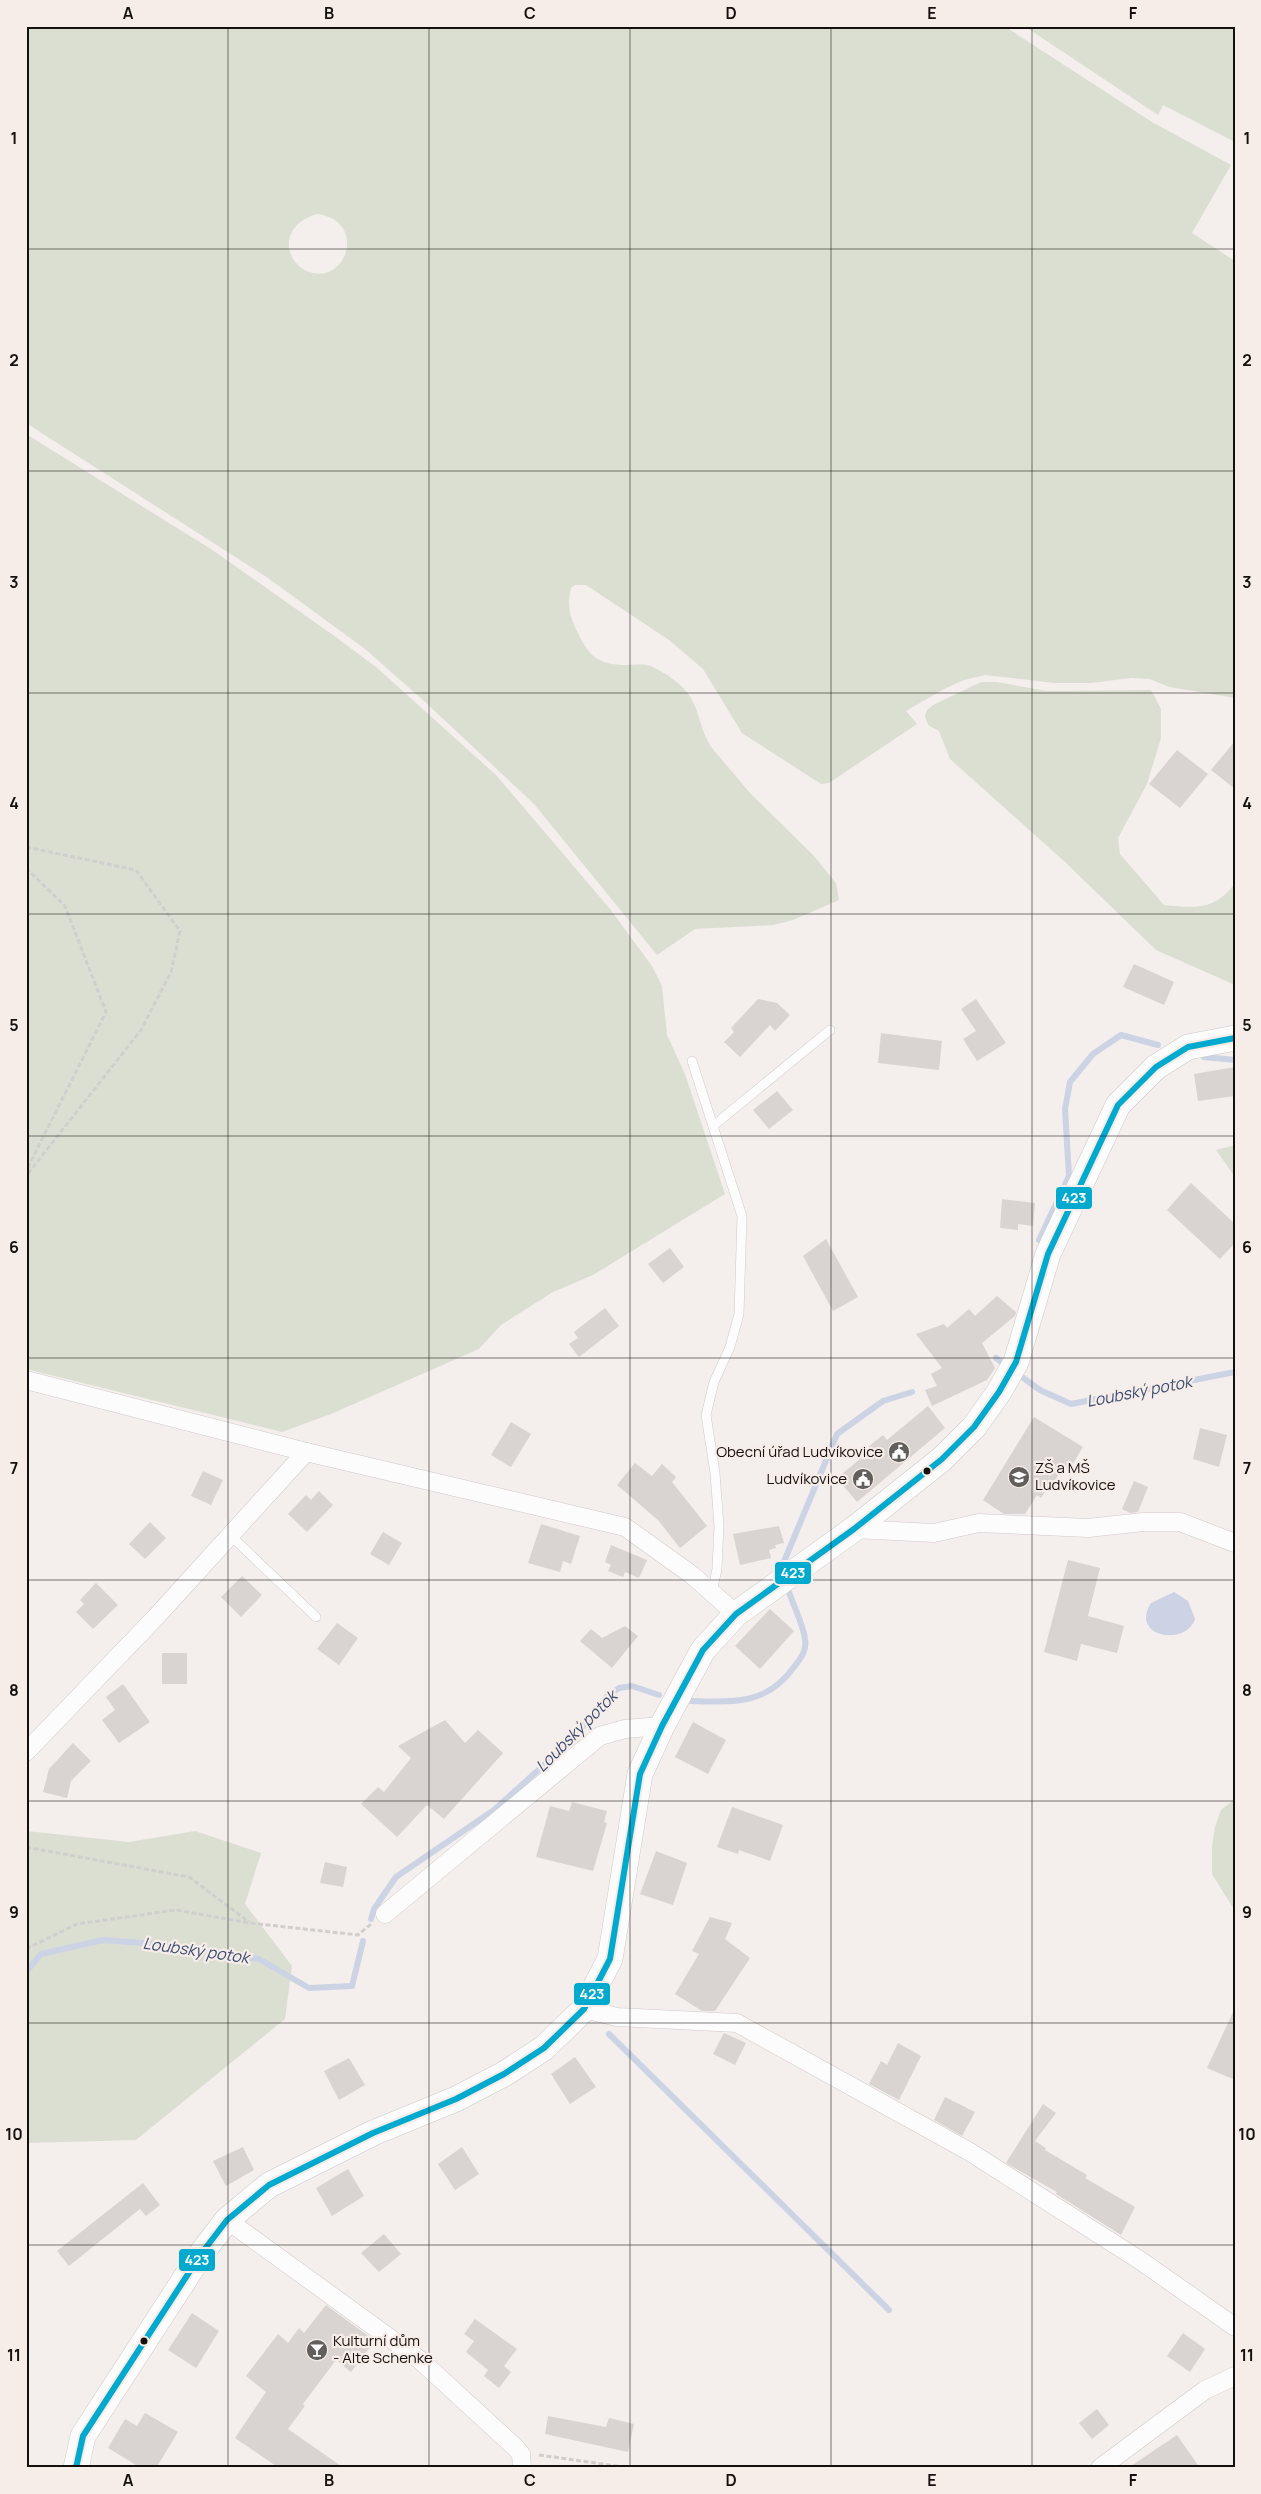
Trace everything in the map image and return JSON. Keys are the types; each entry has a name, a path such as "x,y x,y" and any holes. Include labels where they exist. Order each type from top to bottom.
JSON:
{"street":[{"path":"76,2468 83,2436 201,2254 227,2220 269,2184 373,2133 456,2099 504,2074 544,2048 584,2009 610,1959 640,1774 662,1726 704,1650 736,1614 854,1529 942,1459 974,1427 1000,1392 1012,1370 1048,1254 1118,1105 1156,1067 1188,1047 1235,1038"},
{"path":"26,1380 306,1452 625,1527 712,1592 736,1614"},
{"path":"26,1752 155,1618 306,1452"},
{"path":"854,1529 934,1533 979,1523 1088,1528 1143,1522 1180,1522 1235,1543"},
{"path":"385,1914 600,1736 625,1729 662,1726"},
{"path":"584,2009 617,2017 737,2023 970,2152 1141,2262 1235,2327"},
{"path":"227,2220 420,2360 522,2461"},
{"path":"1100,2468 1205,2390 1235,2376"}],"lane":[{"path":"713,1126 830,1030"},
{"path":"692,1061 742,1216 739,1314 730,1347 714,1382 706,1415 715,1473 719,1526 717,1569 712,1592"},
{"path":"231,1536 316,1617"}],"path":[{"path":"26,847 136,870 180,931 171,972 141,1030 26,1176"},
{"path":"26,868 65,906 106,1012 26,1171"},
{"path":"26,1847 189,1877 250,1923"},
{"path":"26,1949 76,1924 176,1910 250,1923 358,1935 385,1914"},
{"path":"522,2461 631,2468"}],"shaded area":[{"path":"26,26 1004,26 1152,122 1231,165 1192,233 1235,261 1235,698 1169,687 1150,679 1131,678 1091,683 1054,683 985,675 964,680 946,688 906,711 917,724 829,783 821,784 742,733 703,669 669,640 586,585 575,585 571,588 570,593 570,614 580,638 589,652 600,660 616,665 650,666 679,684 692,699 707,740 712,748 750,793 814,856 836,883 839,900 793,920 773,925 695,929 657,955 534,804 424,701 365,649 268,578 26,423","holes":["318,214 334,219 343,229 347,240 346,252 341,263 332,270 320,274 304,270 291,255 289,247 289,240 294,228 305,219"]},
{"path":"1024,26 1235,26 1235,142 1163,105 1158,115"},
{"path":"26,434 214,551 333,635 376,667 496,775 610,909 652,966 662,986 667,1035 685,1074 725,1194 593,1275 553,1292 501,1325 479,1349 331,1414 282,1432 26,1369"},
{"path":"981,682 997,682 1046,691 1151,690 1161,709 1161,738 1147,784 1118,838 1120,854 1164,905 1203,906 1220,899 1235,883 1235,985 1156,950 1065,862 950,759 939,731 928,725 925,716 927,710 933,705"},
{"path":"1235,1145 1235,1177 1216,1150"},
{"path":"1235,1799 1235,1911 1212,1874 1212,1847 1215,1827 1221,1810"},
{"path":"26,1831 129,1842 195,1831 261,1853 245,1904 292,1966 285,2019 136,2140 26,2143"}],"water":[{"path":"1174,1592 1188,1601 1195,1619 1190,1628 1181,1633 1161,1634 1147,1624 1146,1615 1151,1603"}],"building":[{"path":"1235,741 1235,789 1211,770"},
{"path":"1177,750 1208,774 1180,808 1149,784"},
{"path":"1134,964 1174,982 1164,1005 1123,987"},
{"path":"758,999 777,1003 790,1015 775,1031 770,1025 740,1057 724,1042 734,1032 731,1028"},
{"path":"976,999 1006,1043 977,1061 963,1039 976,1031 961,1009"},
{"path":"881,1033 942,1041 939,1070 878,1063"},
{"path":"1235,1067 1235,1096 1198,1101 1194,1074"},
{"path":"777,1091 793,1110 769,1129 753,1110"},
{"path":"1191,1183 1235,1224 1235,1243 1220,1259 1167,1210"},
{"path":"1002,1199 1035,1203 1033,1226 1018,1224 1018,1230 1000,1228"},
{"path":"826,1239 858,1297 833,1311 803,1256"},
{"path":"670,1248 684,1267 663,1283 648,1264"},
{"path":"997,1296 1016,1312 1015,1316 982,1343 995,1368 987,1380 932,1406 925,1390 937,1386 931,1374 942,1368 916,1334 944,1324 947,1328 969,1309 975,1316"},
{"path":"605,1308 619,1326 579,1357 569,1344 578,1338 574,1332"},
{"path":"928,1406 945,1428 857,1502 837,1478 871,1450 868,1447 883,1435 887,1440"},
{"path":"1034,1417 1083,1447 1069,1470 1064,1466 1048,1491 1046,1490 1041,1498 1037,1495 1025,1514 1004,1514 983,1500"},
{"path":"511,1422 531,1434 511,1467 491,1455"},
{"path":"1200,1428 1227,1435 1219,1467 1193,1459"},
{"path":"635,1463 652,1476 662,1464 676,1477 672,1482 707,1526 680,1548 658,1520 617,1485"},
{"path":"203,1471 223,1480 211,1505 191,1496"},
{"path":"1134,1481 1148,1487 1138,1512 1130,1513 1122,1509"},
{"path":"319,1491 333,1505 307,1532 288,1514 306,1495 311,1500"},
{"path":"150,1522 166,1538 145,1559 129,1544"},
{"path":"541,1524 580,1536 571,1564 563,1561 560,1572 528,1563"},
{"path":"779,1526 784,1543 775,1545 776,1548 769,1550 771,1558 740,1565 733,1534"},
{"path":"383,1532 402,1543 389,1565 370,1554"},
{"path":"611,1545 647,1560 639,1578 625,1572 623,1577 608,1571 611,1565 605,1562"},
{"path":"1068,1560 1100,1568 1088,1616 1124,1626 1117,1653 1081,1644 1077,1661 1044,1652"},
{"path":"242,1576 262,1595 241,1617 221,1597"},
{"path":"96,1583 118,1605 93,1629 76,1612 84,1604 80,1600"},
{"path":"770,1609 794,1631 760,1669 735,1646"},
{"path":"337,1623 358,1638 339,1665 317,1649"},
{"path":"625,1626 638,1636 612,1668 580,1641 591,1629 602,1638"},
{"path":"162,1653 187,1653 187,1684 162,1684"},
{"path":"123,1684 150,1722 119,1743 102,1720 115,1710 106,1697"},
{"path":"445,1720 465,1743 478,1730 503,1753 444,1819 427,1805 397,1837 361,1804 378,1787 384,1792 411,1758 398,1746"},
{"path":"693,1722 726,1740 708,1774 675,1757"},
{"path":"73,1743 91,1761 71,1781 67,1798 43,1792 49,1769"},
{"path":"572,1802 607,1811 604,1822 607,1823 593,1871 536,1857 550,1806 569,1811"},
{"path":"732,1807 783,1825 770,1861 739,1850 738,1854 717,1847"},
{"path":"656,1851 687,1863 673,1905 640,1894"},
{"path":"325,1862 347,1867 343,1887 320,1883"},
{"path":"710,1917 732,1923 725,1939 750,1958 715,2011 702,2011 675,1994 699,1954 692,1951"},
{"path":"1235,2008 1235,2080 1207,2068"},
{"path":"724,2033 746,2043 735,2065 713,2054"},
{"path":"898,2043 921,2056 899,2100 869,2084 881,2061 887,2065"},
{"path":"575,2057 596,2087 570,2104 551,2074"},
{"path":"349,2058 365,2085 339,2100 324,2071"},
{"path":"945,2097 975,2112 962,2136 934,2120"},
{"path":"1043,2104 1056,2113 1035,2141 1046,2148 1045,2150 1087,2175 1085,2178 1135,2207 1121,2235 1056,2194 1057,2192 1006,2163"},
{"path":"243,2147 254,2170 226,2186 213,2161"},
{"path":"462,2147 479,2174 455,2190 438,2164"},
{"path":"348,2169 364,2196 332,2216 316,2188"},
{"path":"143,2183 160,2205 146,2216 140,2209 69,2266 57,2251"},
{"path":"384,2234 401,2254 379,2272 361,2253"},
{"name":"Kulturní dům - Alte Schenke","path":"326,2305 375,2341 351,2372 336,2360 303,2404 305,2406 288,2429 344,2468 279,2468 235,2438 266,2392 246,2376 278,2334 288,2343 299,2328 304,2333"},
{"path":"192,2313 219,2331 196,2368 168,2350"},
{"path":"475,2319 517,2349 504,2366 511,2372 499,2388 484,2376 488,2370 466,2352 474,2341 464,2334"},
{"path":"1183,2333 1205,2349 1190,2372 1167,2356"},
{"path":"1097,2409 1109,2425 1092,2439 1079,2423"},
{"path":"145,2413 178,2432 156,2468 141,2468 108,2448 125,2419 137,2426"},
{"path":"548,2416 606,2427 609,2418 634,2424 628,2452 545,2434"},
{"path":"1177,2435 1200,2468 1128,2468"}],"waterway":[{"path":"1039,1240 1069,1176 1065,1109 1070,1082 1093,1054 1121,1035 1158,1045"},
{"path":"1204,1057 1235,1060"},
{"name":"Loubský potok","path":"996,1358 1007,1366"},
{"name":"Loubský potok","path":"1015,1372 1040,1390 1071,1404 1235,1372"},
{"name":"Loubský potok","path":"783,1564 837,1434 883,1401 912,1392"},
{"name":"Loubský potok","path":"691,1701 735,1701 749,1699 761,1695 784,1679 801,1657 805,1643 804,1633 789,1592"},
{"name":"Loubský potok","path":"371,1919 374,1909 396,1877 494,1810 576,1736 608,1695 619,1688 632,1686 659,1695"},
{"name":"Loubský potok","path":"26,1972 41,1954 103,1940 170,1945 259,1959 309,1988 352,1986 363,1941"},
{"path":"609,2034 889,2310"}],"transit line":[{"name":"423","path":"76,2468 83,2436 201,2254 227,2220 269,2185 373,2133 456,2099 504,2074 544,2048 584,2009 610,1959 640,1774 662,1726 703,1650 736,1614 854,1529 942,1459 974,1427 999,1392 1016,1362 1048,1254 1118,1105 1156,1067 1188,1047 1235,1038"}],"place":[{"name":"Obecní úřad Ludvíkovice","path":"899,1452"},
{"name":"ZŠ a MŠ Ludvíkovice","path":"1019,1477"},
{"name":"Ludvíkovice","path":"863,1479"},
{"name":"Kulturní dům - Alte Schenke","path":"317,2350"}]}
